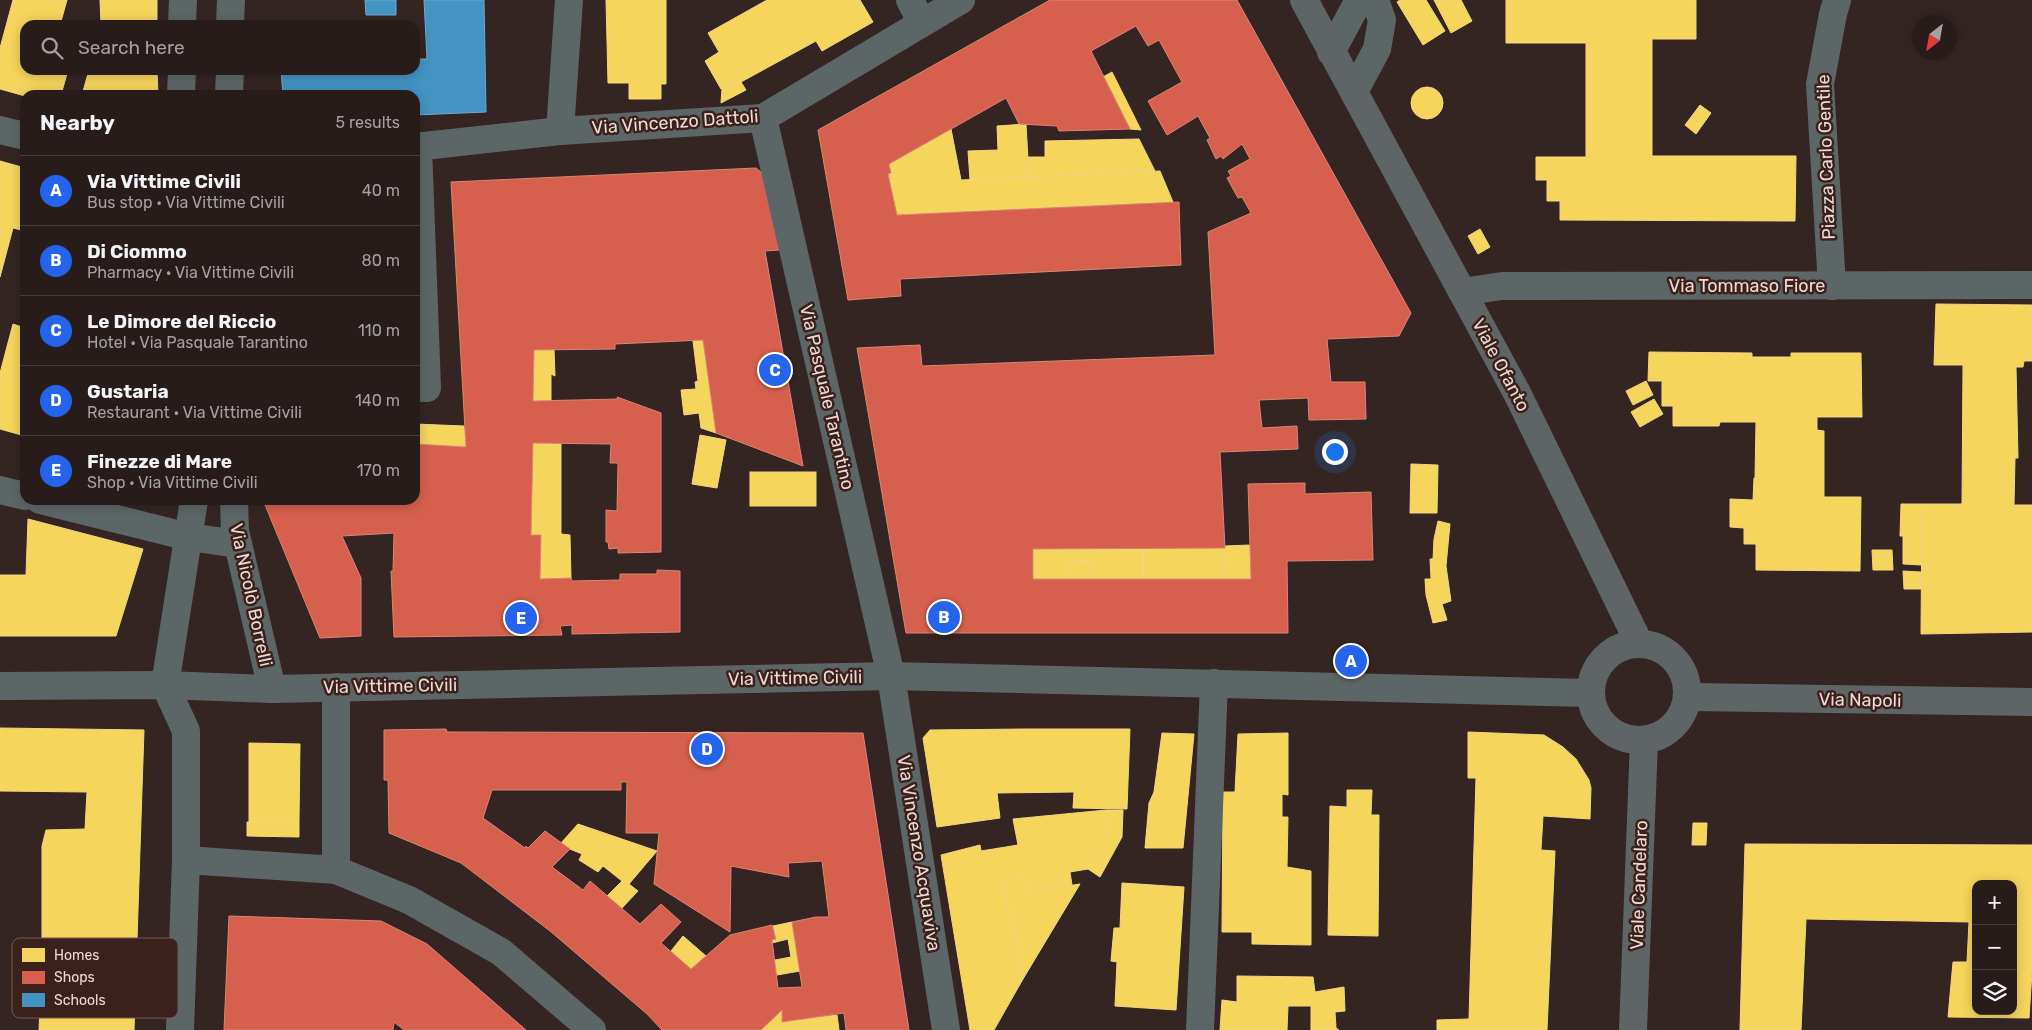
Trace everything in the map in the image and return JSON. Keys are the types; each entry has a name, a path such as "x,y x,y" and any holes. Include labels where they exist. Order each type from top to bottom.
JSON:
{"main road":[{"name":"Viale Ofanto","path":"1304,0 1517,393 1640,643"},
{"path":"1640,643 1655,646 1669,653 1680,665 1686,681 1687,697 1683,713 1674,726 1660,736 1644,740 1628,739 1613,733 1600,722 1593,708 1590,693 1592,678 1599,663 1610,652 1624,645 1640,643"},
{"name":"Via Napoli","path":"1687,697 2032,702"},
{"name":"Viale Candelaro","path":"1633,1030 1644,740"}],"street":[{"path":"182,20 183,0"},
{"path":"230,0 230,20"},
{"path":"560,131 569,0"},
{"name":"Via Vincenzo Dattoli","path":"420,147 560,131 762,118 916,12 961,0"},
{"path":"1331,52 1359,0"},
{"path":"1354,92 1378,49 1382,20 1375,0"},
{"name":"Piazza Carlo Gentile","path":"1832,286 1820,84 1837,0"},
{"path":"182,75 182,90"},
{"path":"229,90 230,75"},
{"name":"Via Pasquale Tarantino","path":"762,118 891,676"},
{"path":"0,130 20,135"},
{"name":"Via Vincenzo Dattoli","path":"420,235 427,388 420,388"},
{"name":"Via Tommaso Fiore","path":"1462,292 1502,286 2032,284"},
{"path":"0,490 20,495"},
{"path":"61,505 189,536 238,544"},
{"path":"180,1030 186,860 186,731 165,685 193,505"},
{"name":"Via Nicolò Borrelli","path":"234,505 235,532 272,689"},
{"name":"Via Vittime Civili","path":"0,686 165,685 272,689 891,676 1590,693"},
{"name":"Via Vincenzo Acquaviva","path":"891,676 946,1030"},
{"path":"1200,1030 1214,683"},
{"path":"336,687 336,870"},
{"path":"186,860 336,870 409,900 501,952 592,1030"}],"building: Homes":[{"path":"13,0 67,0 61,20 20,20 20,75 67,75 62,90 20,90 20,95 0,89 0,48"},
{"path":"100,0 157,0 157,20 101,20"},
{"path":"606,0 666,0 666,84 661,84 661,99 629,99 629,83 608,83"},
{"path":"767,0 860,0 873,22 822,51 816,41 741,82 737,84 735,81 721,89 705,61 719,52 708,33"},
{"path":"1400,0 1426,0 1445,31 1423,45 1397,2"},
{"path":"1434,0 1461,0 1472,21 1451,33"},
{"path":"1506,0 1696,0 1696,39 1652,39 1652,156 1796,156 1795,221 1560,220 1560,201 1547,201 1547,180 1536,180 1536,157 1586,157 1586,43 1506,43"},
{"path":"1112,72 1141,130 1130,129 1103,77"},
{"path":"88,75 157,75 158,90 83,90"},
{"path":"735,81 737,84 741,82 746,90 721,103 722,88"},
{"path":"1427,87 1433,88 1438,92 1442,97 1442,109 1438,114 1433,118 1427,119 1421,118 1416,114 1412,109 1411,103 1412,97 1416,92 1421,88"},
{"path":"1700,105 1711,113 1696,134 1685,125"},
{"path":"1026,124 1029,177 970,180 968,151 998,150 997,126"},
{"path":"951,129 961,180 1160,171 1173,202 897,215 888,174 891,173 889,164"},
{"path":"1139,139 1155,171 1029,177 1028,157 1045,157 1045,141"},
{"path":"0,161 20,167 20,230 13,228 0,277"},
{"path":"1480,229 1490,247 1478,254 1468,236"},
{"path":"1936,304 2032,305 2032,361 2024,361 2023,367 2016,367 2018,458 2015,458 2014,505 2032,505 2032,632 1921,634 1922,504 1962,504 1963,365 1934,365"},
{"path":"13,324 20,326 20,435 0,429 0,373"},
{"path":"703,340 716,433 701,428 699,413 684,415 681,390 696,389 695,382 698,381 693,341"},
{"path":"554,349 555,376 551,374 551,401 533,401 534,350"},
{"path":"1649,352 1752,353 1752,357 1791,357 1791,353 1861,353 1862,417 1817,417 1817,430 1824,431 1824,497 1861,497 1860,571 1756,570 1756,544 1744,544 1744,528 1730,527 1730,499 1753,500 1756,422 1720,422 1719,426 1673,426 1673,406 1662,406 1662,381 1648,381"},
{"path":"1646,381 1653,395 1633,405 1626,391"},
{"path":"1654,399 1663,414 1640,427 1631,412"},
{"path":"420,424 464,426 466,447 420,444"},
{"path":"700,435 726,440 717,488 692,484"},
{"path":"533,443 561,444 561,534 570,535 571,578 540,579 541,535 531,535"},
{"path":"1411,464 1438,465 1437,513 1410,513"},
{"path":"750,472 816,472 816,506 750,506"},
{"path":"1901,504 1922,504 1921,565 1903,564 1903,536 1900,536"},
{"path":"28,519 143,549 116,636 0,636 0,575 26,575"},
{"path":"1438,521 1450,524 1446,566 1451,601 1442,604 1447,620 1433,623 1426,595 1425,579 1431,579 1430,559 1433,559 1434,539"},
{"path":"1250,545 1251,579 1226,579 1225,546"},
{"path":"1225,548 1226,579 1143,579 1143,549"},
{"path":"1033,549 1094,549 1093,562 1072,562 1072,579 1033,579"},
{"path":"1094,549 1143,549 1143,579 1093,580"},
{"path":"1872,550 1892,550 1893,570 1873,570"},
{"path":"1072,562 1093,562 1093,580 1072,579"},
{"path":"1903,571 1921,572 1921,589 1904,589"},
{"path":"0,728 144,730 137,938 42,938 42,846 46,830 85,829 87,792 0,791"},
{"path":"1130,729 1127,809 1073,808 1074,792 997,793 1000,818 937,827 923,738 930,730"},
{"path":"1468,732 1544,735 1563,747 1576,759 1589,780 1591,788 1590,819 1543,816 1541,850 1555,851 1547,1030 1437,1030 1437,1020 1469,1019 1476,778 1468,778"},
{"path":"1162,733 1194,734 1183,848 1145,848 1149,803 1154,792"},
{"path":"1288,733 1288,795 1282,794 1282,817 1288,817 1287,867 1311,871 1311,945 1252,944 1252,932 1222,932 1223,792 1235,792 1238,734"},
{"path":"249,743 300,744 299,822 249,822"},
{"path":"1347,790 1372,790 1371,815 1379,815 1378,936 1328,935 1330,806 1347,807"},
{"path":"1106,810 1107,836 1088,869 1070,872 1072,885 1027,892 1024,879 1003,881 1008,911 1012,911 1023,979 994,1030 970,1030 941,855 980,845 981,851 1018,845 1013,819"},
{"path":"1106,810 1123,810 1122,837 1100,877 1088,869 1107,836"},
{"path":"247,822 299,822 299,837 247,836"},
{"path":"1693,823 1707,823 1706,845 1692,845"},
{"path":"578,824 657,851 629,884 638,891 622,908 607,896 622,881 603,866 598,872 579,860 582,854 561,843"},
{"path":"1745,844 2032,845 2032,972 2029,1018 1948,1017 1953,962 1967,962 1969,922 1806,919 1801,1030 1740,1030"},
{"path":"1024,879 1027,892 1080,884 1023,979 1012,911 1008,911 1003,881"},
{"path":"1122,883 1184,887 1176,1010 1115,1006 1117,962 1111,961 1114,928 1120,928"},
{"path":"792,922 800,971 777,975 775,960 791,957 788,939 772,943 772,940 776,939 773,926"},
{"path":"683,936 706,956 691,969 671,951"},
{"path":"1237,976 1313,977 1315,992 1344,987 1345,1011 1335,1012 1336,1028 1339,1030 1311,1030 1311,1006 1288,1006 1287,1030 1220,1030 1222,1000 1237,1002"},
{"path":"782,1010 782,1022 837,1015 839,1030 761,1030"},
{"path":"40,1018 134,1018 134,1030 39,1030"}],"building: Shops":[{"path":"1050,0 1237,0 1411,313 1399,336 1327,339 1331,382 1365,382 1366,419 1309,420 1308,398 1259,400 1262,428 1297,426 1298,449 1220,452 1225,548 1033,549 1033,579 1251,579 1248,484 1305,483 1305,494 1371,492 1373,560 1287,561 1288,633 906,633 857,348 920,345 922,366 1215,355 1208,232 1251,213 1242,197 1238,198 1227,178 1231,176 1228,171 1250,159 1242,144 1223,159 1221,156 1216,159 1207,140 1210,138 1198,116 1167,135 1148,101 1182,82 1159,40 1148,46 1136,26 1091,51 1130,129 1059,131 1057,126 1019,124 1006,98 889,164 891,173 888,174 897,215 1179,202 1181,265 900,279 901,296 848,300 818,130"},
{"path":"756,168 767,177 780,250 765,251 803,466 716,433 703,340 615,344 615,349 534,350 533,401 618,399 617,397 661,413 661,552 618,553 618,548 609,549 608,542 606,542 606,510 617,511 618,463 610,463 611,444 533,443 531,535 541,535 540,579 571,578 572,581 620,580 620,574 657,574 657,570 680,571 680,632 572,634 572,625 560,626 562,635 394,637 391,571 393,571 394,533 342,536 361,578 361,636 320,638 265,505 420,505 420,444 466,447 451,182"},
{"path":"446,729 447,732 863,733 909,1030 846,1030 844,1013 782,1022 782,1010 761,1030 662,1030 647,1014 550,931 461,863 389,833 388,780 384,780 384,730","holes":["621,782 627,782 626,833 659,833 654,884 730,932 731,866 789,877 788,863 822,861 829,917 816,917 792,922 802,987 778,988 772,940 776,939 772,925 730,935 691,969 661,943 681,922 661,904 640,924 590,881 583,890 552,867 570,849 545,831 528,848 526,846 525,848 483,818 492,790 621,790"]},
{"path":"229,916 381,921 427,944 526,1030 404,1030 394,1022 393,1030 224,1030"}],"building: Schools":[{"path":"365,0 396,0 396,15 366,15"},
{"path":"424,0 484,0 486,112 420,115 420,90 283,90 281,75 420,75 420,59 427,59"}],"place":[{"name":"Le Dimore del Riccio","path":"775,370"},
{"name":"Di Ciommo","path":"944,617"},
{"name":"Finezze di Mare","path":"521,618"},
{"name":"Via Vittime Civili","path":"1351,661"},
{"name":"Gustaria","path":"707,749"}]}
